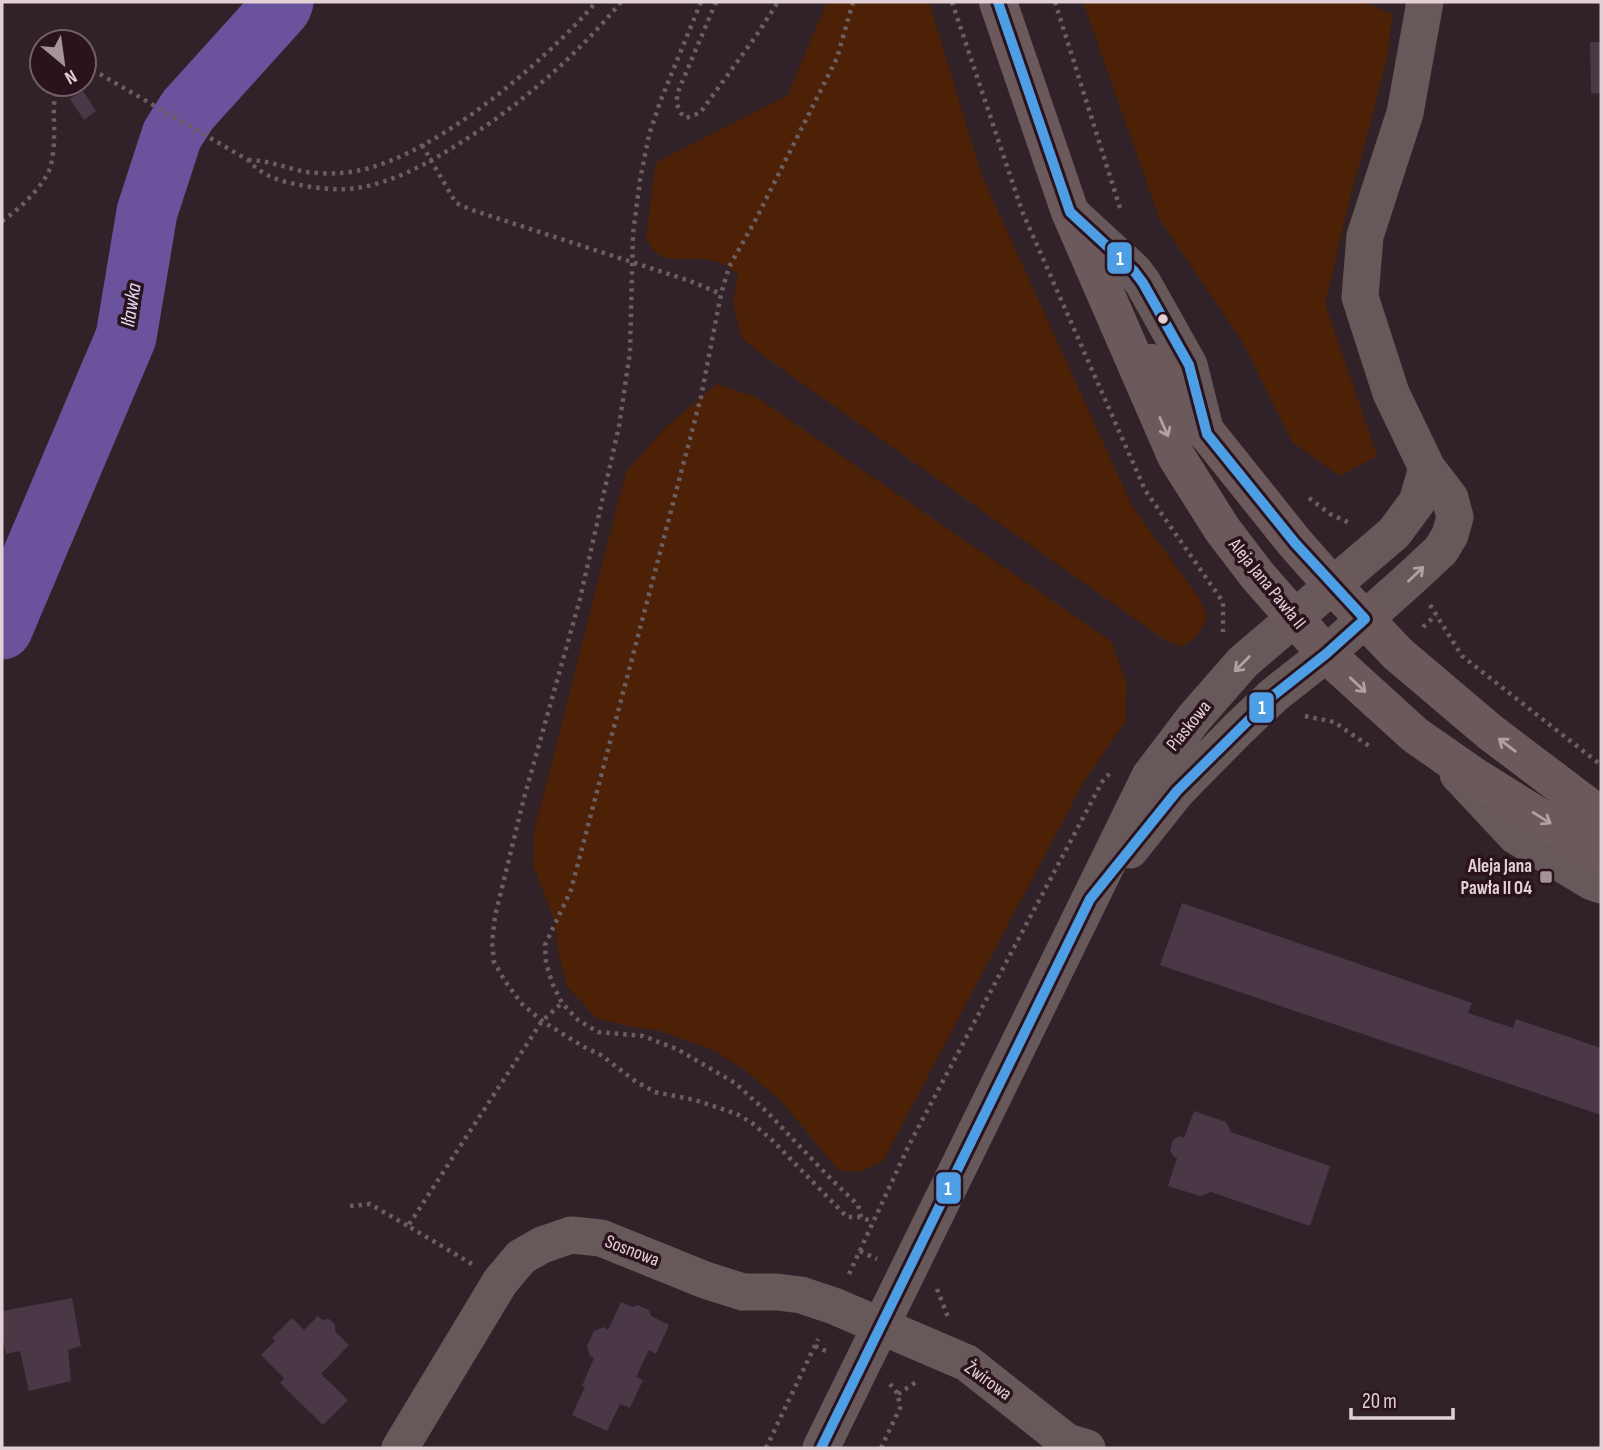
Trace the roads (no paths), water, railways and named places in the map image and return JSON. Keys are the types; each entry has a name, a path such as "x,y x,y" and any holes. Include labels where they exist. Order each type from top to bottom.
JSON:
{"main road":[{"name":"Aleja Jana Pawła II","path":"998,2 1070,212 1176,456 1222,528 1257,575 1326,654 1415,735 1570,836 1601,852"},
{"name":"Aleja Jana Pawła II","path":"1117,320 1287,533 1398,654 1490,732 1601,816"}],"street":[{"name":"Piaskowa","path":"1090,899 1177,791 1238,729 1441,550 1450,535 1455,517 1450,498 1427,468 1391,393 1360,297 1365,236 1405,113 1425,2"},
{"path":"1070,212 1134,271 1143,283 1189,365 1207,434"},
{"name":"Piaskowa","path":"821,1448 1150,776 1194,718 1243,662 1394,533 1417,502 1427,468"},
{"path":"1436,750 1516,836 1601,885"},
{"name":"Sosnowa","path":"400,1448 500,1282 521,1257 541,1245 572,1235 601,1238 705,1280 743,1292 778,1292 802,1296 834,1306 880,1326"},
{"name":"Żwirowa","path":"880,1326 967,1363 1067,1442 1087,1448"}],"waterway":[{"name":"Iławka","path":"2,629 126,337 147,212 172,135 188,110 283,2"}],"place":[{"name":"Aleja Jana Pawła II 04","path":"1546,877"}]}
